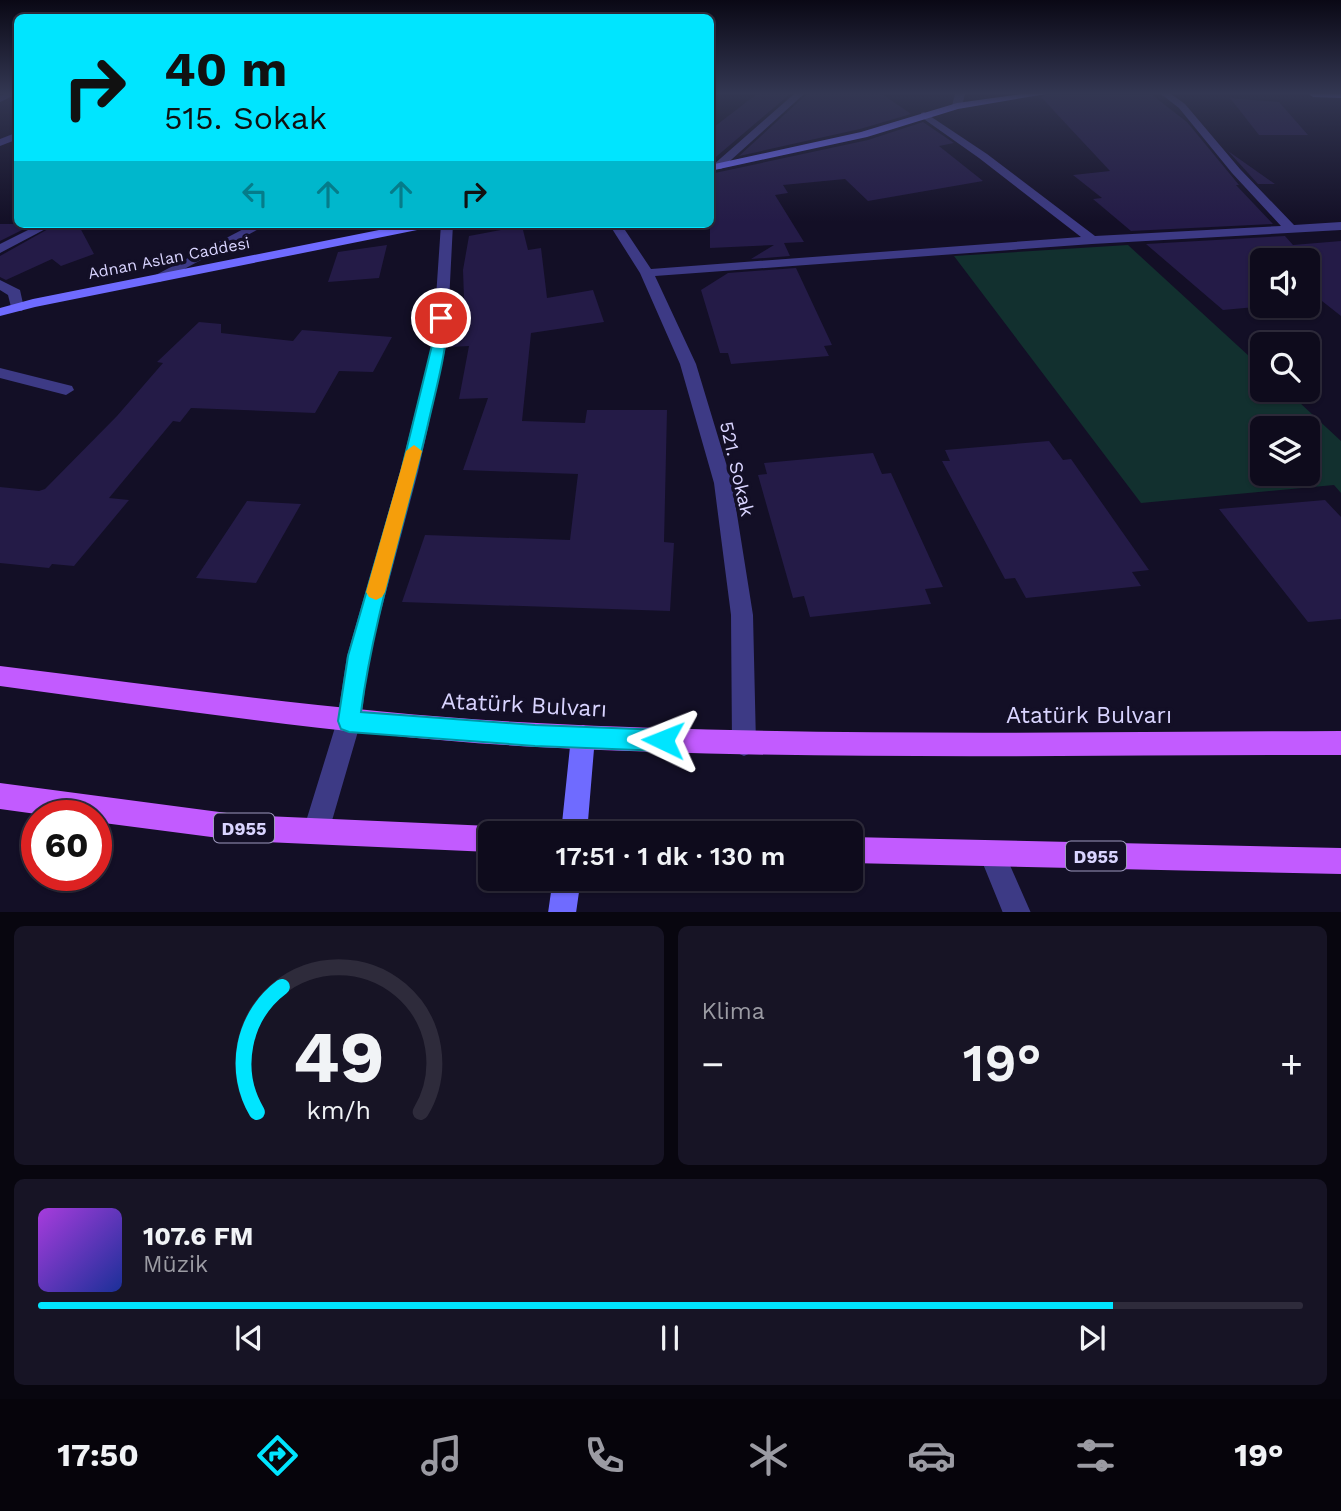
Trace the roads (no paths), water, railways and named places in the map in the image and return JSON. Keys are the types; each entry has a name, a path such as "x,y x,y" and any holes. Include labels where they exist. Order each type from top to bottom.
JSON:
{"main road":[{"name":"Atatürk Bulvarı","path":"0,676 349,721 583,737 744,744 1341,743"},
{"name":"D955","path":"0,796 242,828 478,838"},
{"name":"D955","path":"863,850 1341,861"}],"street":[{"path":"714,168 748,137"},
{"path":"714,168 856,137"},
{"path":"955,137 1092,240"},
{"path":"1207,137 1289,227"},
{"path":"1324,226 1341,236"},
{"path":"648,273 1092,240 1341,226"},
{"path":"0,249 41,228"},
{"path":"155,279 254,228"},
{"name":"Adnan Aslan Caddesi","path":"0,312 407,228"},
{"path":"317,831 349,721 358,656 409,472 440,341 447,228"},
{"name":"521. Sokak","path":"618,228 648,273 688,364 723,483 742,615 744,744"},
{"path":"0,236 19,239"},
{"path":"0,284 15,293 17,308"},
{"path":"0,373 66,390"},
{"path":"574,821 583,737"},
{"path":"992,854 1017,912"},
{"path":"562,912 565,891"}]}
